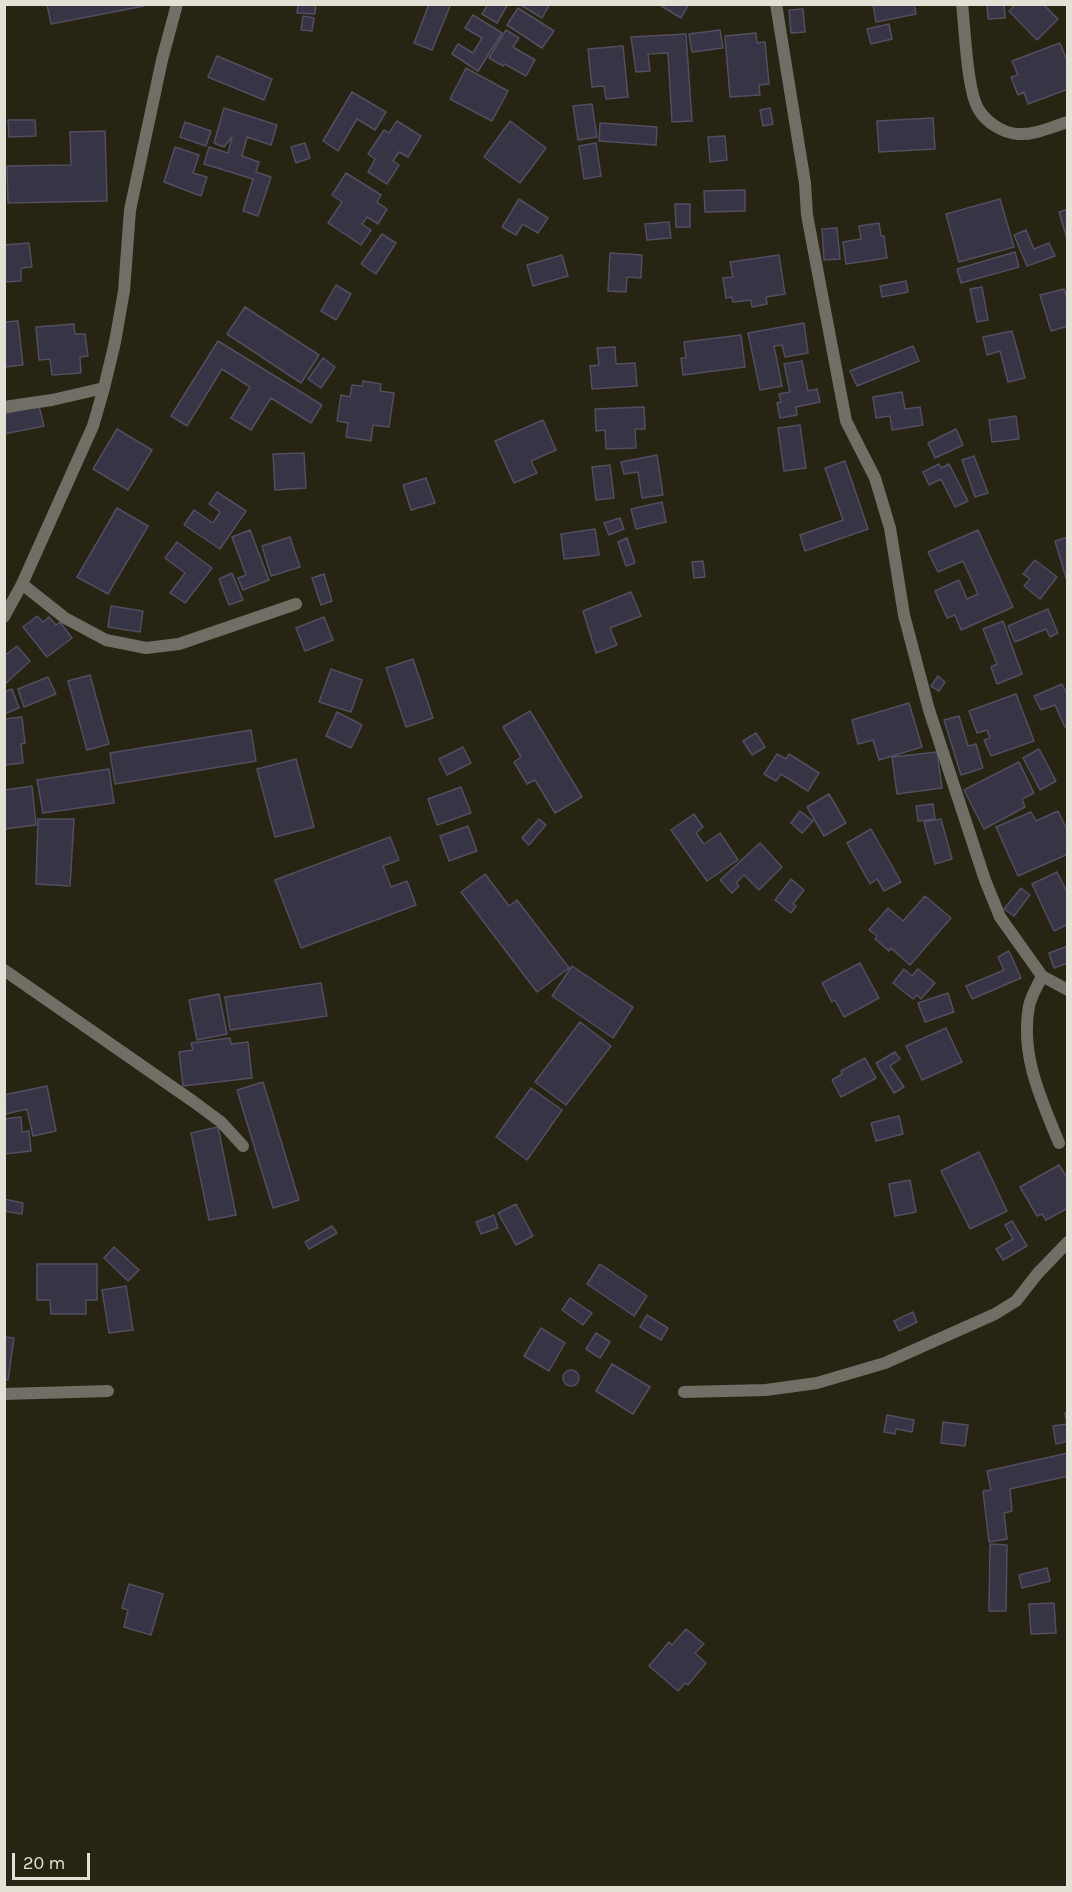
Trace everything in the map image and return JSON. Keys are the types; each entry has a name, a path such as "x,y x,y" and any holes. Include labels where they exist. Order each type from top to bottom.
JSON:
{"street":[{"path":"4,617 22,584 93,426 104,388 124,291 130,210 162,60 177,4"},
{"path":"776,4 806,183 807,215 846,421 875,478 890,528 904,615 929,710 985,880 1000,917 1042,976 1068,990"},
{"path":"962,4 970,77 978,109 989,122 1015,134 1031,134 1068,122"},
{"path":"4,408 104,388"},
{"path":"22,584 65,618 106,640 146,648 179,644 296,604"},
{"path":"4,970 194,1102 221,1122 243,1146"},
{"path":"1042,976 1029,1004 1026,1039 1034,1081 1059,1143"},
{"path":"684,1392 766,1390 807,1385 885,1363 995,1314 1016,1301 1038,1273 1068,1242"},
{"path":"4,1394 108,1391"}],"building":[{"path":"47,4 144,4 144,6 51,24"},
{"path":"298,4 316,4 315,14 297,13"},
{"path":"429,4 451,4 432,50 414,43"},
{"path":"488,4 508,4 497,23 482,14"},
{"path":"519,4 550,4 542,18"},
{"path":"658,4 689,4 681,18"},
{"path":"873,4 914,4 916,14 876,22"},
{"path":"987,4 1004,4 1005,18 988,19"},
{"path":"1016,4 1043,4 1058,19 1037,40 1009,11"},
{"path":"518,8 554,31 542,48 507,25"},
{"path":"803,9 805,32 791,33 789,10"},
{"path":"473,15 502,33 478,71 452,54 458,44 473,53 482,38 465,28"},
{"path":"303,16 314,18 312,31 301,30"},
{"path":"889,24 892,39 871,44 867,29"},
{"path":"506,30 519,38 513,47 535,60 526,76 489,58"},
{"path":"720,30 723,48 692,52 689,34"},
{"path":"756,33 757,43 765,42 769,84 759,85 760,95 730,97 725,36"},
{"path":"686,34 692,121 672,122 668,53 648,54 650,71 636,72 631,37"},
{"path":"1060,43 1068,63 1068,89 1028,104 1024,92 1018,95 1011,77 1018,75 1012,61"},
{"path":"623,46 628,97 606,99 604,86 592,87 588,49"},
{"path":"217,56 272,79 264,100 208,77"},
{"path":"466,68 508,91 492,121 450,99"},
{"path":"352,92 386,112 375,130 357,119 338,151 323,141"},
{"path":"592,104 597,137 578,140 573,106"},
{"path":"224,108 277,125 271,145 247,137 242,156 259,162 256,172 271,177 258,216 243,211 253,179 204,164 209,147 228,153 232,137 224,147 214,143"},
{"path":"770,108 773,124 763,126 760,110"},
{"path":"933,118 935,149 879,152 877,121"},
{"path":"8,120 35,120 36,136 9,137"},
{"path":"397,121 421,136 408,157 399,152 393,161 399,165 387,184 368,172 375,159 368,154 384,130 389,133"},
{"path":"510,121 546,148 520,183 484,157"},
{"path":"185,122 211,131 206,146 180,137"},
{"path":"600,123 657,127 656,145 599,141"},
{"path":"105,131 107,201 8,203 7,166 71,165 70,132"},
{"path":"725,136 727,160 710,162 708,137"},
{"path":"305,143 310,158 296,163 291,147"},
{"path":"596,143 601,176 584,179 579,146"},
{"path":"175,147 199,155 193,173 207,177 201,196 164,182"},
{"path":"346,173 381,195 377,202 387,209 378,224 367,217 362,224 371,230 361,245 328,223 342,202 332,195"},
{"path":"745,190 745,211 705,212 704,191"},
{"path":"519,199 548,218 538,233 523,224 516,235 502,227"},
{"path":"1000,199 1014,247 959,262 946,214"},
{"path":"675,204 690,204 690,227 676,227"},
{"path":"1068,209 1068,239 1067,239 1059,212"},
{"path":"669,222 671,238 647,240 645,224"},
{"path":"879,223 881,236 884,236 887,258 846,264 843,242 861,239 859,226"},
{"path":"837,228 840,259 824,260 822,229"},
{"path":"1026,230 1034,249 1049,243 1055,256 1027,266 1014,235"},
{"path":"382,234 396,243 376,274 361,264"},
{"path":"29,243 32,267 21,268 21,281 4,282 4,245"},
{"path":"1015,252 1019,267 961,283 957,269"},
{"path":"610,253 642,255 641,278 627,277 626,292 608,291"},
{"path":"562,255 568,276 533,286 527,265"},
{"path":"779,255 785,294 766,297 767,304 752,307 751,300 733,302 732,297 726,298 723,278 733,277 730,262"},
{"path":"906,281 908,292 882,297 880,286"},
{"path":"336,285 351,294 336,320 321,311"},
{"path":"982,287 988,320 977,322 970,289"},
{"path":"1064,289 1068,302 1068,326 1051,331 1040,295"},
{"path":"245,307 319,355 301,383 227,334"},
{"path":"18,321 23,365 4,367 4,322"},
{"path":"804,323 808,353 785,357 782,345 774,346 782,386 760,390 748,333"},
{"path":"74,324 75,334 85,334 88,356 80,357 81,373 52,375 50,359 39,360 36,327"},
{"path":"1012,331 1025,378 1008,382 1000,351 987,355 983,337"},
{"path":"741,335 745,367 683,375 681,358 686,358 684,342"},
{"path":"218,341 322,405 311,423 271,398 251,430 231,418 250,387 222,369 187,426 171,416"},
{"path":"913,346 919,361 857,386 850,371"},
{"path":"615,347 616,364 635,363 637,386 592,389 590,366 599,365 597,348"},
{"path":"323,358 335,367 321,388 308,379"},
{"path":"802,361 808,391 817,389 820,402 796,407 797,415 780,418 777,403 781,402 779,394 790,392 784,364"},
{"path":"363,381 381,384 380,391 394,393 389,427 373,425 371,441 346,437 348,423 337,421 341,395 350,397 352,385 362,386"},
{"path":"902,392 905,409 920,407 923,425 892,430 890,416 876,418 873,397"},
{"path":"39,406 44,426 4,434 4,414"},
{"path":"644,407 645,429 635,429 636,448 606,449 605,430 596,431 595,409"},
{"path":"1016,416 1019,439 992,442 989,420"},
{"path":"543,420 556,450 531,461 537,473 514,483 495,441"},
{"path":"800,425 806,468 784,471 778,428"},
{"path":"117,429 152,450 128,490 93,469"},
{"path":"956,429 963,445 935,458 928,443"},
{"path":"304,453 306,488 275,490 273,454"},
{"path":"657,455 663,495 642,498 638,472 624,474 621,462"},
{"path":"974,456 988,493 975,497 962,460"},
{"path":"845,461 868,529 805,551 800,535 843,520 825,468"},
{"path":"939,464 941,468 949,464 968,501 955,507 941,479 929,485 923,472"},
{"path":"610,465 614,498 596,500 592,467"},
{"path":"426,478 435,503 411,510 403,485"},
{"path":"217,492 246,511 220,549 184,525 194,510 213,523 220,512 209,504"},
{"path":"662,502 666,522 636,529 631,509"},
{"path":"117,508 148,526 108,594 77,577"},
{"path":"620,518 624,529 609,535 604,523"},
{"path":"595,529 599,555 564,559 561,534"},
{"path":"250,530 269,580 243,590 238,578 246,575 232,537"},
{"path":"978,530 1013,607 961,630 955,615 947,618 935,591 959,580 967,599 978,594 963,561 938,572 928,552"},
{"path":"290,537 300,567 271,576 262,546"},
{"path":"1068,537 1068,581 1067,581 1055,541"},
{"path":"627,538 635,563 626,566 618,542"},
{"path":"177,542 212,568 185,603 170,593 185,573 165,558"},
{"path":"1035,560 1057,577 1040,599 1024,586 1030,579 1023,574"},
{"path":"703,561 705,577 694,578 692,562"},
{"path":"232,573 243,600 229,605 219,579"},
{"path":"324,574 332,601 321,605 312,578"},
{"path":"631,592 641,616 610,628 617,645 596,653 583,611"},
{"path":"111,606 143,611 140,632 108,627"},
{"path":"1048,609 1058,633 1050,637 1046,629 1015,642 1008,626"},
{"path":"37,616 43,622 49,617 56,625 60,622 72,638 47,657 23,627"},
{"path":"324,617 333,640 305,651 296,628"},
{"path":"1003,621 1022,674 997,684 991,667 997,664 983,629"},
{"path":"17,646 30,661 4,685 4,656"},
{"path":"413,659 433,718 406,727 386,668"},
{"path":"331,669 362,680 351,712 319,702"},
{"path":"90,675 109,744 87,750 68,681"},
{"path":"938,676 945,682 939,691 931,686"},
{"path":"48,677 56,694 24,707 18,689"},
{"path":"1062,684 1068,696 1068,726 1065,727 1055,705 1041,710 1034,696"},
{"path":"12,689 19,708 4,714 4,692"},
{"path":"1016,694 1034,741 991,756 984,740 990,738 987,730 977,733 969,711"},
{"path":"909,703 922,747 879,760 873,740 858,744 852,720"},
{"path":"530,711 582,797 555,813 535,780 527,784 514,762 521,757 503,727"},
{"path":"337,712 362,725 351,748 326,736"},
{"path":"959,716 968,746 976,744 983,768 961,775 944,720"},
{"path":"22,717 25,743 21,744 23,763 4,765 4,719"},
{"path":"251,730 256,761 115,784 110,753"},
{"path":"756,733 765,747 752,755 743,741"},
{"path":"463,747 471,763 447,775 439,759"},
{"path":"1039,749 1056,781 1040,790 1023,758"},
{"path":"937,752 942,788 897,794 892,757"},
{"path":"777,754 786,759 789,754 819,773 808,791 781,774 776,781 764,774"},
{"path":"296,759 314,827 275,837 257,769"},
{"path":"1019,762 1034,793 1022,799 1025,807 984,829 964,790"},
{"path":"109,769 114,803 43,813 37,780"},
{"path":"32,786 36,825 4,829 4,790"},
{"path":"461,787 471,813 437,825 428,799"},
{"path":"829,794 846,823 824,836 807,807"},
{"path":"933,804 935,819 918,821 916,806"},
{"path":"800,811 813,821 802,833 791,823"},
{"path":"1058,811 1068,832 1068,854 1018,876 996,827 1031,812 1036,821"},
{"path":"694,814 703,827 696,833 704,844 720,833 738,860 707,881 671,830"},
{"path":"38,819 74,819 70,886 36,884"},
{"path":"539,819 546,825 529,845 522,838"},
{"path":"941,819 952,859 935,864 924,822"},
{"path":"468,826 477,851 449,861 440,836"},
{"path":"871,829 901,882 884,891 877,879 870,884 847,843"},
{"path":"390,837 399,860 383,866 391,887 407,881 416,905 301,948 275,880"},
{"path":"760,843 782,867 759,890 744,875 736,883 739,886 732,893 720,880"},
{"path":"1057,872 1068,894 1068,924 1054,931 1032,884"},
{"path":"485,874 509,906 517,900 569,968 537,992 461,892"},
{"path":"791,879 804,890 793,904 796,906 791,913 775,900"},
{"path":"1021,888 1030,895 1014,916 1004,909"},
{"path":"925,896 951,918 910,965 891,948 889,951 875,939 877,936 869,930 888,908 903,921"},
{"path":"1068,946 1068,963 1054,968 1049,953"},
{"path":"1009,951 1021,978 972,999 966,986 1004,970 998,957"},
{"path":"860,963 879,998 844,1017 835,1000 832,1002 822,983"},
{"path":"572,966 633,1007 613,1038 552,996"},
{"path":"904,969 912,976 918,969 935,983 921,999 917,995 913,999 893,983"},
{"path":"321,983 327,1016 230,1030 225,997"},
{"path":"948,993 954,1012 925,1022 918,1003"},
{"path":"219,994 227,1034 197,1040 189,1000"},
{"path":"580,1022 611,1046 566,1105 535,1082"},
{"path":"946,1028 962,1062 922,1080 906,1046"},
{"path":"230,1038 231,1044 248,1042 252,1078 183,1086 179,1052 193,1050 191,1043"},
{"path":"895,1052 900,1059 890,1066 904,1087 894,1093 876,1063"},
{"path":"865,1058 876,1078 841,1097 832,1080 842,1074 841,1071"},
{"path":"263,1082 299,1200 273,1208 237,1090"},
{"path":"47,1086 56,1131 33,1136 27,1109 6,1114 4,1095"},
{"path":"531,1088 562,1110 527,1160 496,1137"},
{"path":"899,1116 903,1134 876,1141 871,1123"},
{"path":"21,1117 22,1132 29,1131 31,1151 4,1154 4,1119"},
{"path":"218,1127 236,1215 209,1220 191,1133"},
{"path":"979,1152 1007,1211 970,1229 941,1171"},
{"path":"1059,1165 1068,1179 1068,1208 1046,1220 1042,1214 1037,1216 1020,1187"},
{"path":"910,1180 916,1212 895,1216 889,1184"},
{"path":"4,1199 23,1203 22,1214 4,1211"},
{"path":"516,1204 533,1236 516,1245 498,1213"},
{"path":"494,1215 498,1228 481,1234 476,1222"},
{"path":"1012,1221 1027,1246 1003,1260 996,1249 1013,1239 1005,1225"},
{"path":"332,1226 337,1233 309,1249 305,1242"},
{"path":"114,1247 139,1270 128,1281 104,1258"},
{"path":"37,1264 97,1264 97,1300 86,1300 86,1314 51,1314 50,1300 37,1300"},
{"path":"600,1264 647,1296 634,1316 587,1284"},
{"path":"126,1286 133,1330 109,1333 102,1290"},
{"path":"570,1298 592,1313 583,1325 562,1310"},
{"path":"913,1312 917,1322 899,1331 894,1321"},
{"path":"647,1315 668,1328 661,1340 640,1327"},
{"path":"541,1328 565,1343 549,1371 524,1356"},
{"path":"596,1333 610,1342 600,1358 586,1349"},
{"path":"4,1337 14,1338 8,1380 4,1379"},
{"path":"612,1364 650,1387 633,1414 596,1391"},
{"path":"571,1370 577,1372 579,1378 577,1384 571,1386 565,1384 563,1378 565,1372"},
{"path":"1065,1413 1068,1413 1068,1441 1056,1444 1053,1426 1067,1424"},
{"path":"887,1415 914,1420 912,1432 896,1429 895,1434 884,1432"},
{"path":"943,1422 968,1425 965,1446 941,1443"},
{"path":"1068,1453 1068,1476 1010,1489 1012,1511 1004,1513 1007,1539 989,1542 983,1491 991,1490 987,1471"},
{"path":"990,1544 1007,1545 1006,1611 989,1611"},
{"path":"1047,1568 1050,1581 1022,1588 1019,1575"},
{"path":"129,1584 163,1594 151,1635 124,1627 128,1610 122,1608"},
{"path":"1054,1603 1056,1633 1031,1634 1029,1604"},
{"path":"686,1629 704,1644 695,1653 706,1663 688,1685 685,1683 678,1691 649,1666 669,1642 672,1645"}]}
